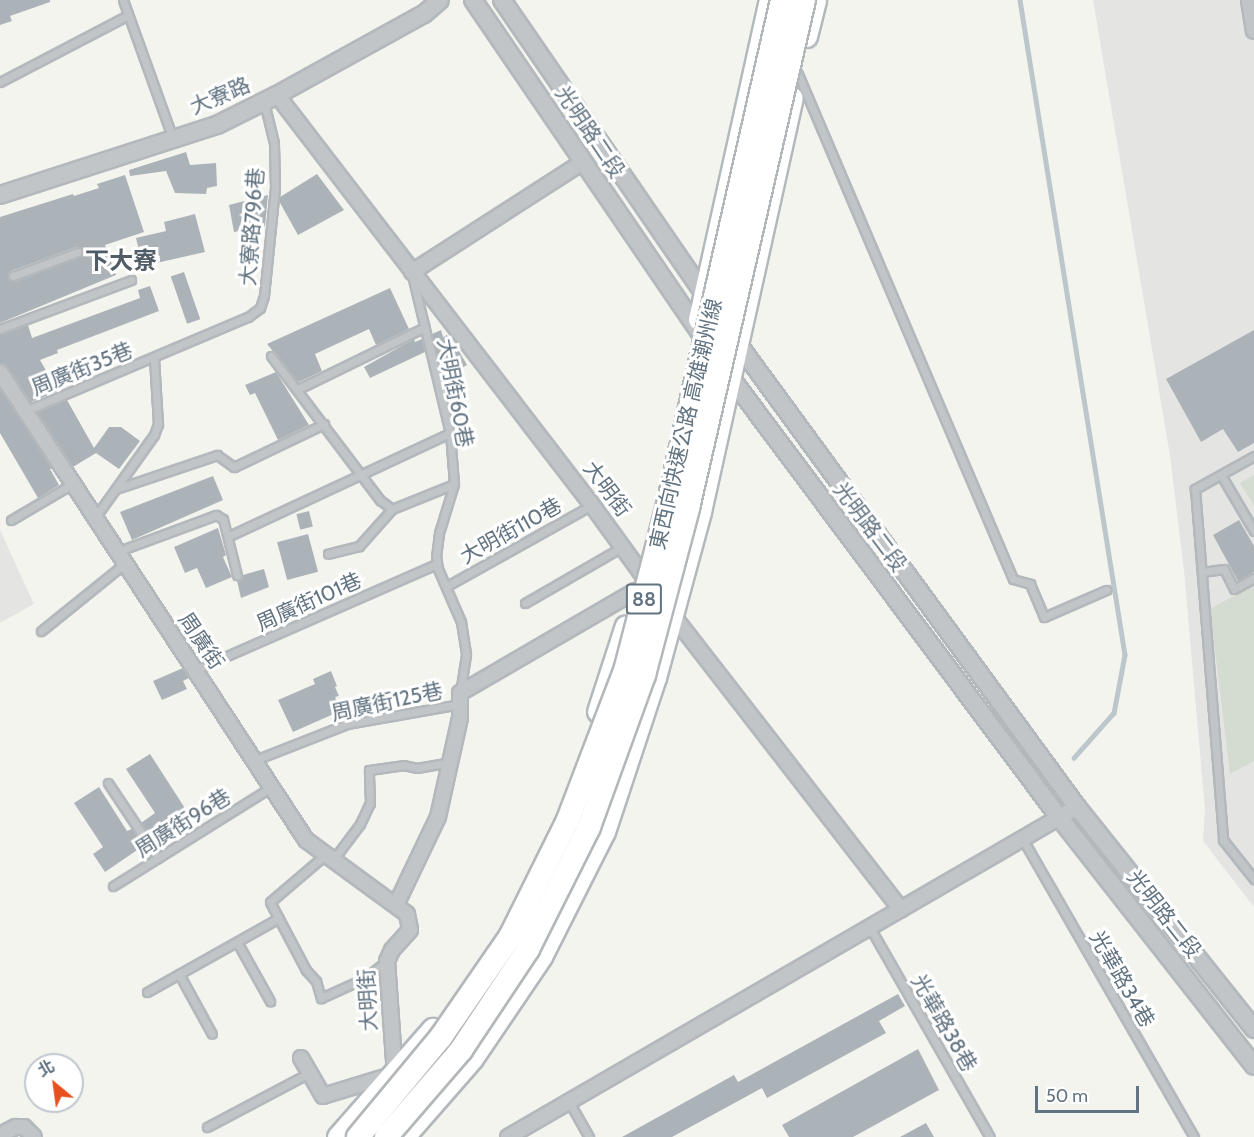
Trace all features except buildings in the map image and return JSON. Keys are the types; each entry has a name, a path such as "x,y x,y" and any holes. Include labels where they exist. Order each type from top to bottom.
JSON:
{"highway":[{"name":"東西向快速公路 高雄潮州線","path":"358,1137 441,1038 510,937 568,820 625,671 669,505 782,0"},
{"name":"東西向快速公路 高雄潮州線","path":"386,1137 461,1050 528,948 589,827 644,675 685,519 804,0"}],"main road":[{"path":"338,1137 432,1031 502,932 559,817 614,669 660,503 770,0"},
{"path":"403,1137 473,1059 542,957 605,832 656,678 701,512 816,0"}],"street":[{"name":"大寮路","path":"0,195 216,125 271,99 424,14 440,0"},
{"name":"光明路二段","path":"473,0 731,378 1059,818 1254,1065"},
{"name":"光明路二段","path":"502,0 739,347 1077,807 1254,1029"},
{"path":"770,0 798,74"},
{"path":"1249,0 1254,31"},
{"name":"大明街","path":"271,99 412,272 592,505 622,547 638,582 673,616 901,909"},
{"path":"565,136 585,121"},
{"path":"412,272 583,162"},
{"name":"周廣街","path":"0,372 306,840 396,905"},
{"path":"396,905 438,817 451,762 460,698 638,582"},
{"path":"508,1137 568,1100 1077,807"},
{"name":"大明街","path":"396,905 407,914 410,930 392,950 387,960 395,1074 403,1137"},
{"path":"301,1058 323,1096 395,1074"},
{"path":"0,1135 16,1127 24,1126 34,1137"}],"lane":[{"path":"123,0 174,139"},
{"path":"0,82 128,15"},
{"path":"798,74 1013,579 1030,584 1044,616 1106,590"},
{"name":"大寮路796巷","path":"154,358 248,317 260,308 264,296 275,188 271,99"},
{"path":"13,276 78,252"},
{"name":"大明街60巷","path":"412,272 450,434 454,484 439,533 437,564 461,622 466,655 460,698"},
{"path":"0,329 131,280"},
{"path":"298,389 425,327"},
{"path":"271,356 380,500 392,509"},
{"path":"94,519 158,424 154,358"},
{"name":"周廣街35巷","path":"24,411 154,358"},
{"path":"116,489 218,455 234,467 324,424"},
{"path":"229,536 450,434"},
{"path":"1254,456 1195,489 1223,840 1254,879"},
{"path":"1221,475 1254,531"},
{"path":"11,520 72,484"},
{"path":"328,554 359,546 392,509 454,484"},
{"name":"大明街110巷","path":"447,586 592,505"},
{"path":"41,631 120,558 216,514 223,519 229,536 237,575"},
{"path":"525,603 622,547"},
{"name":"周廣街101巷","path":"195,670 437,564"},
{"path":"1202,572 1224,569 1234,589 1254,578"},
{"name":"周廣街125巷","path":"255,760 346,724 460,698"},
{"path":"387,960 365,978 321,998 316,981 306,970 270,902 329,858 360,824 370,803 369,770 403,765 417,768 451,762"},
{"path":"108,783 158,858"},
{"name":"周廣街96巷","path":"113,886 270,788"},
{"name":"光華路34巷","path":"1022,838 1194,1137"},
{"path":"147,992 279,918"},
{"name":"光華路38巷","path":"869,926 990,1137"},
{"path":"237,942 270,1001"},
{"path":"179,974 212,1034"},
{"path":"207,1127 309,1072"},
{"path":"568,1100 589,1137"}],"shaded area":[{"path":"1093,0 1254,0 1254,907 1203,841 1205,810 1184,571 1170,456"},
{"path":"1254,475 1254,506 1240,483"},
{"path":"0,530 34,604 0,623"},
{"path":"1254,585 1254,761 1230,774 1210,609"}],"waterway":[{"path":"1020,0 1125,655 1114,713 1074,758"}],"district":[{"name":"下大寮","path":"121,261"}]}
